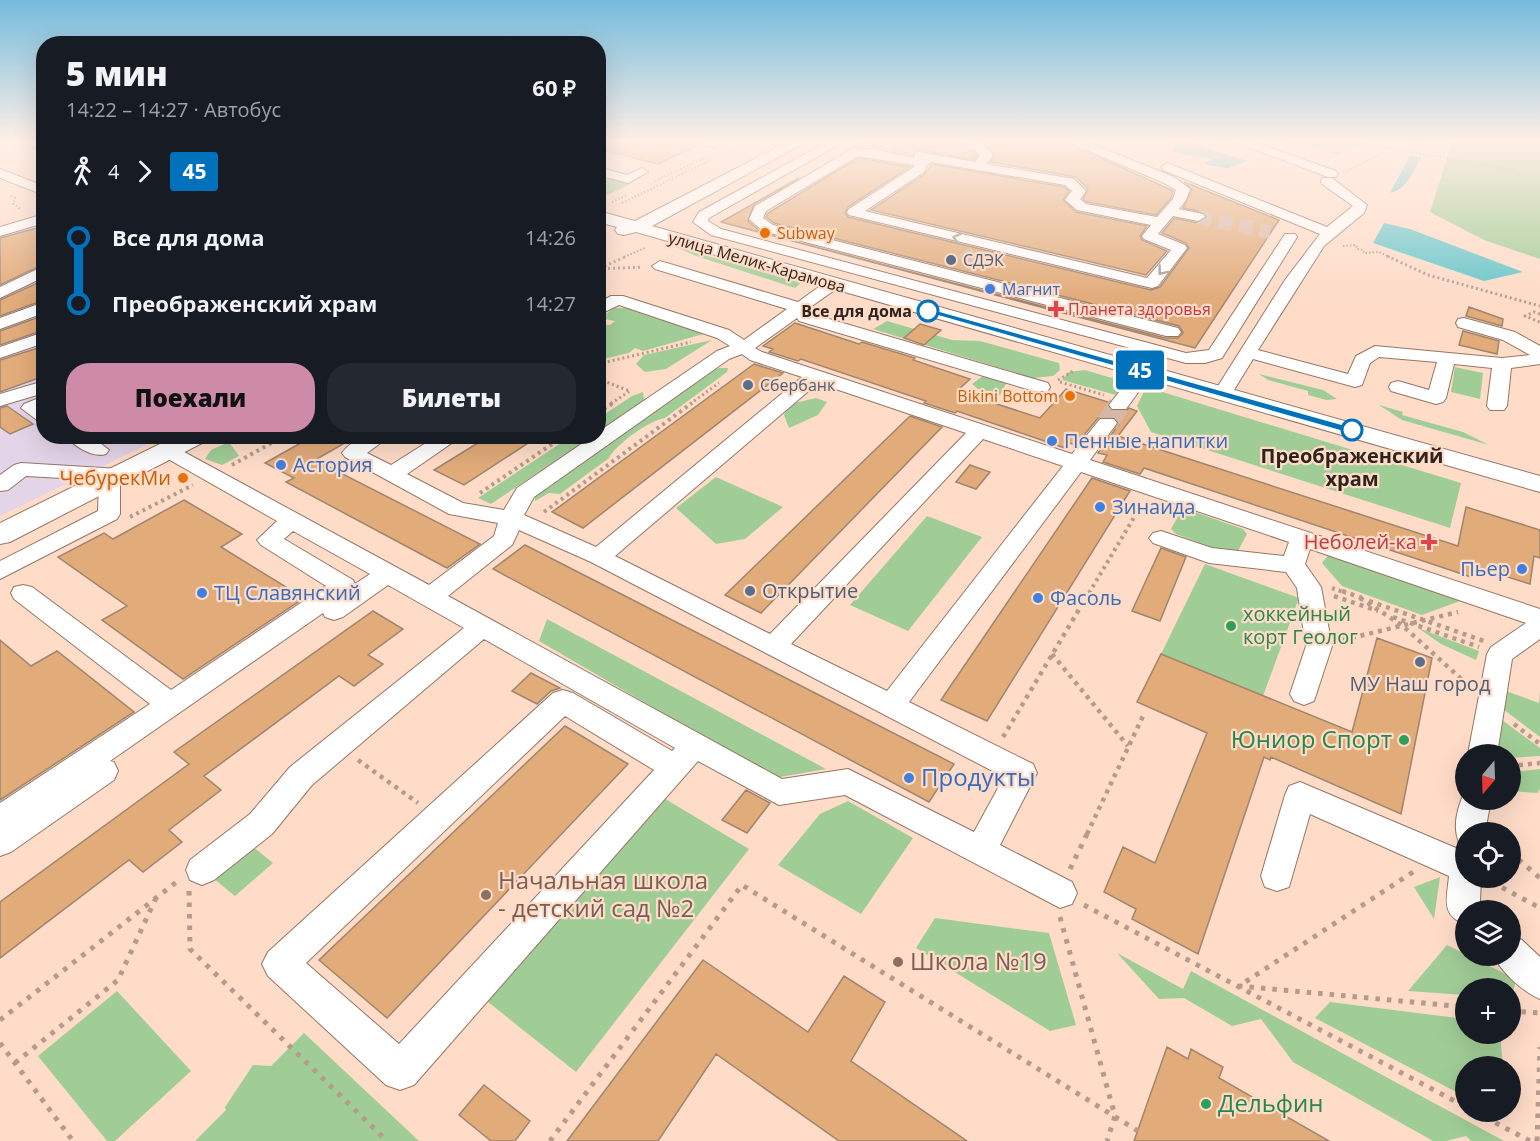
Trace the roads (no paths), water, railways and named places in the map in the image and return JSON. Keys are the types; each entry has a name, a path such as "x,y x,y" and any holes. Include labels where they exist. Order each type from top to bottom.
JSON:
{"main road":[{"path":"606,222 637,227 700,194"},
{"path":"606,221 629,201"},
{"name":"улица Мелик-Карамова","path":"637,227 1540,484"},
{"path":"0,535 182,444"}],"street":[{"path":"740,194 704,214 700,222 717,232 1186,358 1205,358 1216,354 1285,236 1324,238"},
{"path":"785,194 760,209 756,219 768,228 784,232 1150,284 1180,248 1149,236 1179,200 1181,194"},
{"path":"881,194 854,212 972,259 1172,332"},
{"path":"1077,194 1072,200 1082,207 1159,222"},
{"path":"1237,194 1294,217 1324,238"},
{"path":"1222,394 1293,280 1324,238 1359,210 1360,205 1348,194"},
{"path":"1170,211 1198,217"},
{"path":"0,232 36,220"},
{"path":"660,266 801,308 806,317 1049,384"},
{"path":"0,279 36,268"},
{"path":"1264,269 1293,280"},
{"path":"0,293 36,275"},
{"path":"606,437 723,355 751,352 801,308 833,284"},
{"path":"606,305 617,299 723,334 751,352 815,376 1540,618"},
{"path":"0,324 36,311"},
{"path":"1235,323 1263,330"},
{"path":"1464,323 1509,336 1540,353"},
{"path":"0,353 36,340"},
{"path":"1249,353 1355,381 1362,360 1375,351 1502,363 1540,359"},
{"path":"1398,387 1436,398 1447,357"},
{"path":"1497,406 1502,363"},
{"path":"1121,403 1144,372"},
{"path":"599,557 815,376"},
{"path":"0,400 36,389"},
{"path":"891,706 1107,423"},
{"path":"773,647 980,430"},
{"path":"89,444 99,450"},
{"path":"367,444 352,453 458,509 519,521 599,557 1022,773 980,851"},
{"path":"392,474 439,444"},
{"path":"430,597 504,540 519,521 525,493 595,444"},
{"path":"168,451 483,626 685,756"},
{"path":"0,485 10,470 114,478 109,514 0,571"},
{"path":"0,820 344,586 269,540 293,519"},
{"path":"1161,538 1209,555 1301,576"},
{"path":"1302,538 1301,576 1319,646 1304,694"},
{"path":"0,842 388,573"},
{"path":"23,593 171,705"},
{"path":"195,872 261,824 301,776 483,626"},
{"path":"1485,744 1504,652 1540,626"},
{"path":"685,756 400,1071 280,964 563,702 685,756 779,792 848,782 1060,893"},
{"path":"1277,876 1300,795 1455,862"},
{"path":"1521,963 1540,981"}],"water":[{"path":"1384,223 1410,229 1523,272 1484,281 1373,243"}],"tunnel":[{"path":"1198,217 1270,232"},
{"path":"970,257 975,253"},
{"path":"963,263 972,256"},
{"path":"1107,423 1119,405"}],"place":[{"name":"Subway","path":"765,233"},
{"name":"СДЭК","path":"951,260"},
{"name":"Магнит","path":"990,289"},
{"name":"Планета здоровья","path":"1056,309"},
{"name":"Все для дома","path":"928,311"},
{"name":"Сбербанк","path":"748,385"},
{"name":"Bikini Bottom","path":"1070,396"},
{"name":"Преображенский храм","path":"1352,430"},
{"name":"Пенные напитки","path":"1052,441"},
{"name":"Астория","path":"281,465"},
{"name":"ЧебурекМи","path":"183,478"},
{"name":"Зинаида","path":"1100,507"},
{"name":"Неболей-ка","path":"1429,542"},
{"name":"Пьер","path":"1522,569"},
{"name":"Открытие","path":"750,591"},
{"name":"ТЦ Славянский","path":"202,593"},
{"name":"Фасоль","path":"1038,598"},
{"name":"хоккейный корт Геолог","path":"1231,626"},
{"name":"МУ Наш город","path":"1420,662"},
{"name":"Юниор Спорт","path":"1404,740"},
{"name":"Продукты","path":"909,778"},
{"name":"Начальная школа - детский сад №2","path":"486,895"},
{"name":"Школа №19","path":"898,962"},
{"name":"Дельфин","path":"1206,1104"}]}
